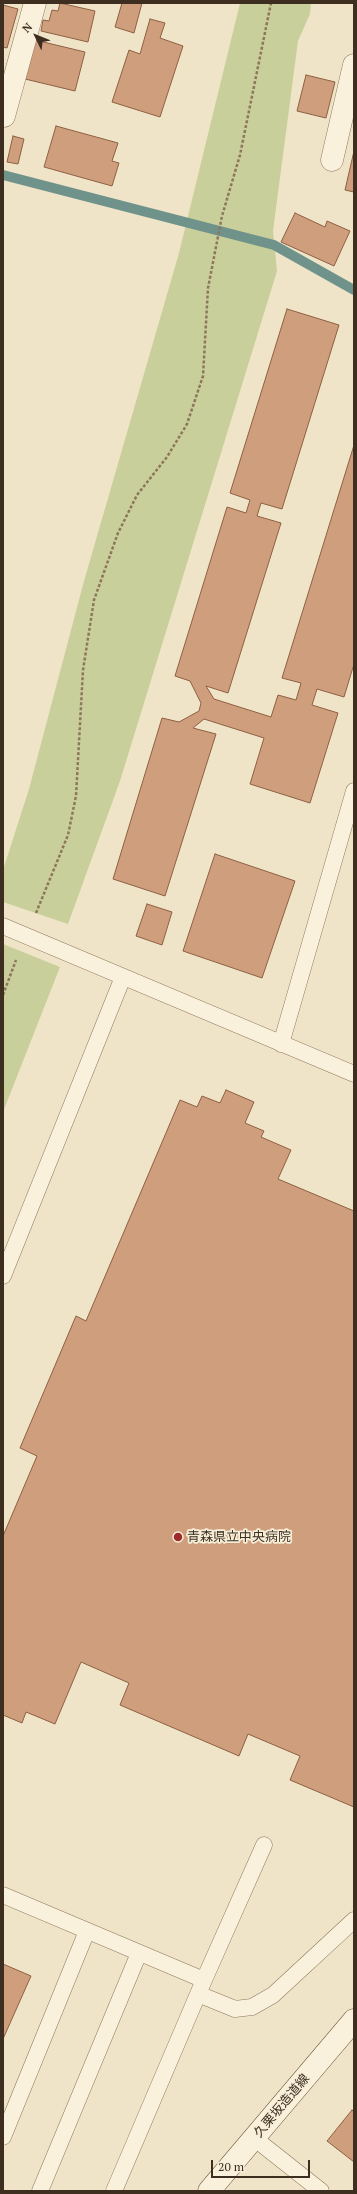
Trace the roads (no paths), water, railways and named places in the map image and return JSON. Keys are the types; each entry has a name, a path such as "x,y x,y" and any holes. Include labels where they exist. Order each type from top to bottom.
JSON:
{"main road":[{"path":"4,116 35,3"},
{"path":"332,160 354,65"},
{"name":"久栗坂造道線","path":"209,2191 354,2020"}],"lane":[{"path":"281,1044 354,790"},
{"path":"3,926 354,1074"},
{"path":"3,1276 123,976"},
{"path":"114,2191 201,1987 264,1845"},
{"path":"3,1895 139,1953 201,1987 235,2009 252,2007 272,1995 354,1920"},
{"path":"3,2137 87,1931"},
{"path":"40,2191 139,1953"},
{"path":"254,2138 321,2191"}],"waterway":[{"path":"3,175 274,245 354,290"}],"place":[{"name":"青森県立中央病院","path":"178,1537"}]}
